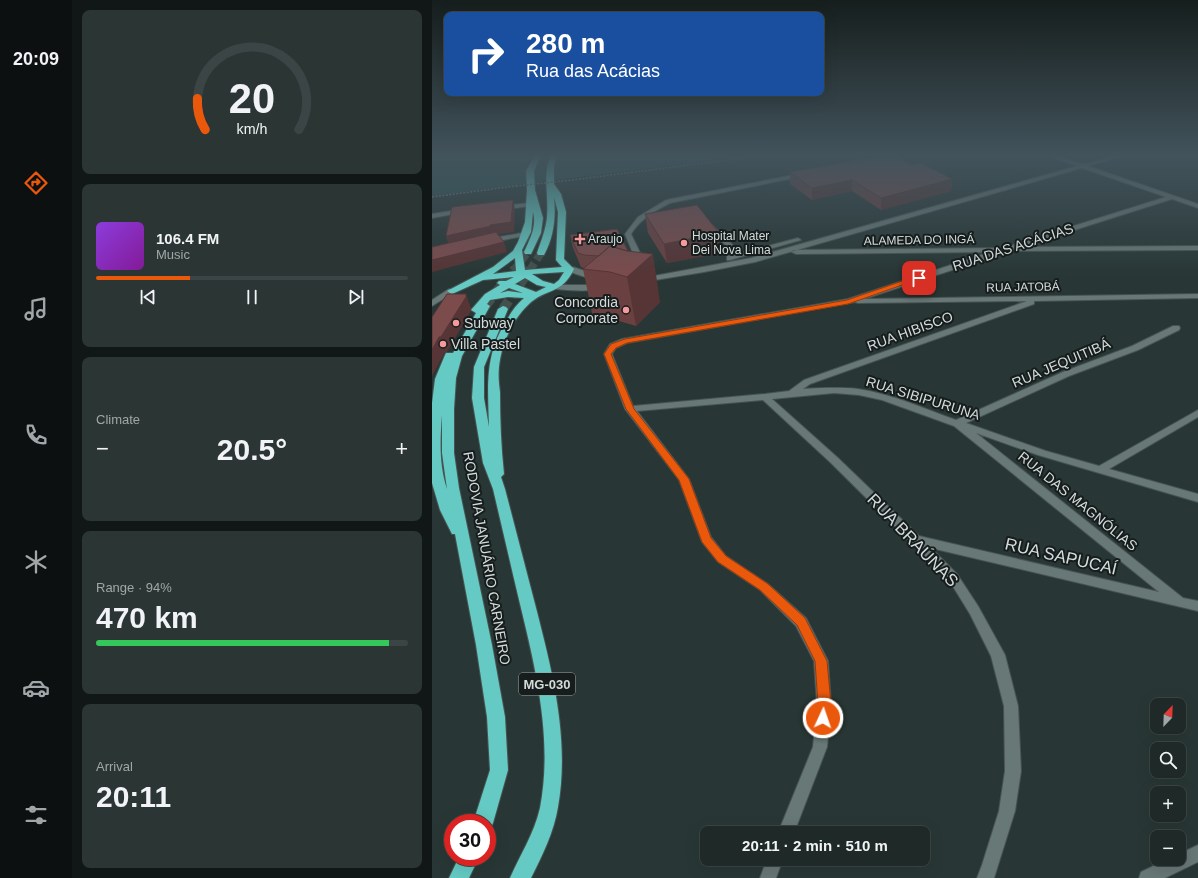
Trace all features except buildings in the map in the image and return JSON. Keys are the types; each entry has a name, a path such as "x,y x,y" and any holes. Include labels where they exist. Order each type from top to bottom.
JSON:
{"highway":[{"path":"477,284 508,260 518,250 527,234 530,196"},
{"path":"528,252 537,233 540,218 534,196"},
{"path":"541,253 549,231 551,218 550,196"},
{"path":"558,196 563,206 560,260 570,269"},
{"path":"518,250 518,262 525,273 540,283 556,287"},
{"path":"452,291 525,273 570,269"},
{"path":"499,489 494,426 494,364 505,332 519,308 535,295 556,287 568,276 570,269"},
{"path":"486,300 507,284 525,273"},
{"path":"477,284 507,284 521,288 535,295"},
{"path":"477,284 479,291 486,300"},
{"path":"486,300 508,294 535,295"},
{"name":"RODOVIA JANUÁRIO CARNEIRO","path":"486,300 457,356 451,378 448,409 448,453 453,488 484,645 497,724 499,770 486,814"},
{"name":"RODOVIA JANUÁRIO CARNEIRO","path":"503,309 479,366 478,398 489,463 499,489 544,674 552,724 554,767 549,809 536,848 520,878"},
{"path":"459,878 465,866"}],"street":[{"path":"642,268 628,234 633,224 655,207 668,201 693,196"},
{"path":"966,196 740,256 637,278 704,270 752,260 968,196"},
{"path":"1170,196 1198,206"},
{"name":"RUA DAS ACÁCIAS","path":"789,826 820,747 824,704 821,661 801,622 764,587 722,559 706,539 684,479 630,409 608,354 613,346 625,342 848,302 1004,250 1173,197"},
{"path":"493,208 529,205"},
{"path":"432,216 472,210"},
{"path":"709,225 740,256"},
{"path":"478,244 499,238 527,234"},
{"path":"1190,246 1198,243"},
{"name":"ALAMEDA DO INGÁ","path":"784,251 1004,250 1190,246 1198,248"},
{"path":"570,269 588,275 601,276"},
{"path":"576,288 577,284 588,275"},
{"path":"556,287 576,288 607,286"},
{"path":"432,304 437,299 452,291"},
{"name":"RUA JATOBÁ","path":"848,302 1198,296"},
{"name":"RUA HIBISCO","path":"792,393 807,382 1039,299"},
{"name":"RUA JEQUITIBÁ","path":"957,423 1066,374 1135,348 1176,328"},
{"name":"RUA SIBIPURUNA","path":"630,409 765,397 792,393 834,390 859,392 885,398 1042,452 1198,498"},
{"name":"RUA BRAÚNAS","path":"765,397 834,460 953,577 974,610 998,655 1011,706 1012,771 1007,811 990,867 985,878"},
{"path":"1101,469 1198,413"},
{"name":"RUA DAS MAGNÓLIAS","path":"957,423 1180,602"},
{"name":"RUA SAPUCAÍ","path":"916,540 1198,606"},
{"path":"1148,878 1198,853"},
{"path":"768,878 772,866"}],"tunnel":[{"path":"514,270 528,252"},
{"path":"530,270 541,253"},
{"path":"485,306 515,269"},
{"path":"503,309 530,269"}],"place":[{"name":"Araujo","path":"580,239"},
{"name":"Hospital Mater Dei Nova Lima","path":"684,243"},
{"name":"Concordia Corporate","path":"626,310"},
{"name":"Subway","path":"456,323"},
{"name":"Villa Pastel","path":"443,344"}],"route":[{"path":"823,718 824,704 821,661 801,622 764,587 722,559 706,539 684,479 630,409 608,354 613,346 625,342 848,302 919,278"}]}
